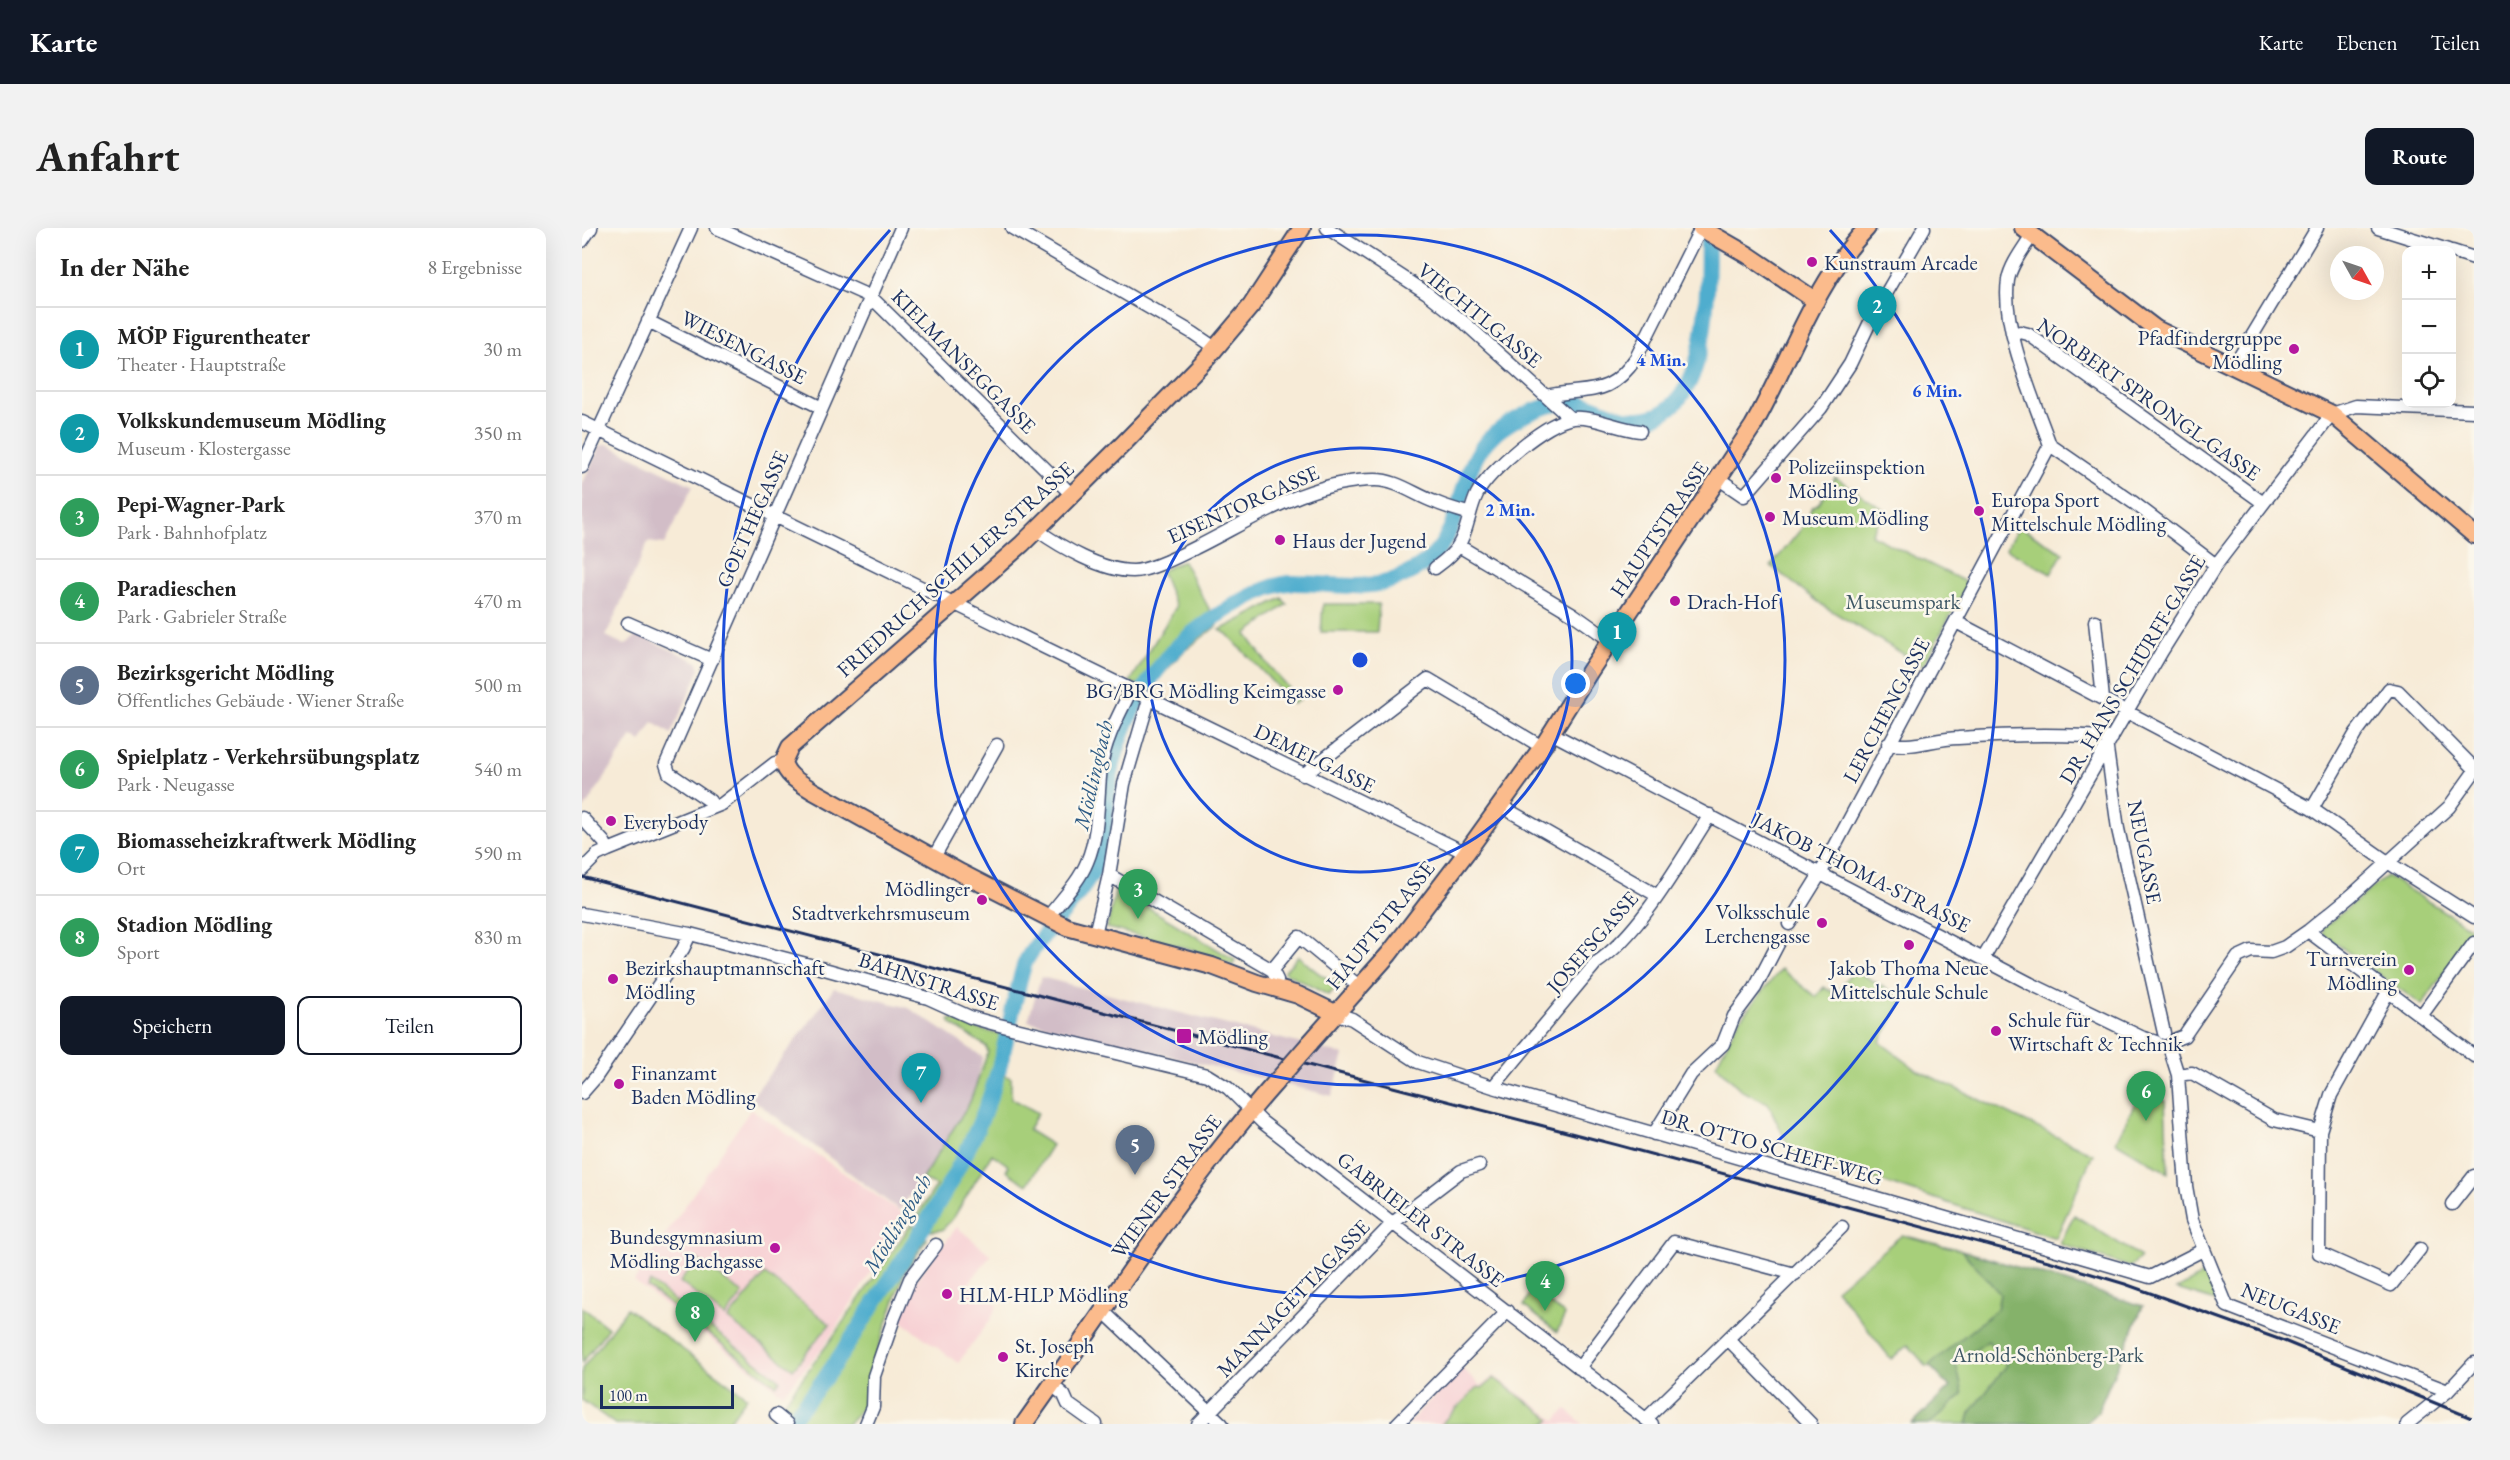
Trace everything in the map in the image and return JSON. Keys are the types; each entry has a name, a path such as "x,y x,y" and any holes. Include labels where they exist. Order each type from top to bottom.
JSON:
{"main road":[{"name":"FRIEDRICH SCHILLER-STRASSE","path":"783,762 790,747 1037,530 1215,348 1267,285 1302,228"},
{"name":"HAUPTSTRASSE","path":"1337,1014 1389,954 1466,853 1546,740 1719,479 1775,388 1816,301 1853,243 1867,228"},
{"path":"1705,230 1766,266 1816,301"},
{"path":"2028,231 2156,329 2332,414 2474,535"},
{"path":"783,762 785,771 813,791 1057,922 1212,966 1257,983 1298,994 1337,1014"},
{"name":"WIENER STRASSE","path":"1023,1424 1195,1182 1251,1110 1337,1014"}],"street":[{"path":"582,467 691,228"},
{"name":"KIELMANSEGGASSE","path":"717,228 871,297 1072,495"},
{"name":"GOETHEGASSE","path":"714,807 710,801 669,773 666,767 901,228"},
{"path":"1012,228 1215,348"},
{"name":"VIECHTLGASSE","path":"1327,228 1427,293 1566,414"},
{"path":"1719,479 1744,496 1821,408 1850,364 1872,318 1924,228"},
{"path":"2234,366 2317,228"},
{"path":"2378,228 2434,246"},
{"path":"582,241 591,229"},
{"path":"1549,398 1607,387 1623,375 1636,358 1705,230"},
{"path":"2028,231 2011,270 2007,299 2018,333 2023,369 2050,445 2134,503 2216,565"},
{"path":"2456,253 2474,258"},
{"name":"WIESENGASSE","path":"648,321 822,408"},
{"name":"NORBERT SPRONGL-GASSE","path":"2018,333 2028,334 2262,502"},
{"path":"2332,414 2356,406 2474,411"},
{"path":"1435,568 1459,546 1461,511 1483,484 1517,449 1566,414 1621,429 1640,431"},
{"name":"DR. HANS SCHÜRFF-GASSE","path":"1983,957 2127,711 2216,565 2262,502 2332,414"},
{"name":"DEMELGASSE","path":"582,422 953,605 1466,853"},
{"name":"LERCHENGASSE","path":"1789,924 1820,874 2050,445"},
{"name":"EISENTORGASSE","path":"1037,530 1060,546 1118,570 1135,571 1178,556 1308,492 1332,484 1383,480 1461,511"},
{"path":"1459,546 1573,614 1611,641"},
{"path":"2095,621 2103,699"},
{"path":"1956,622 2312,809 2389,863 2474,918"},
{"path":"628,623 712,660"},
{"name":"JAKOB THOMA-STRASSE","path":"1303,775 1428,679 1546,740 1710,815 2040,988 2141,1037 2160,1037"},
{"path":"2176,1039 2184,1036 2238,957 2251,951 2271,952 2285,947 2308,931 2389,863 2449,807 2474,770 2398,691 2389,689 2356,733 2312,809"},
{"path":"1095,934 1109,875 1124,784 1142,697"},
{"path":"1057,922 1087,862 1095,836 1101,767 1115,720 1142,697"},
{"path":"1888,744 1909,747 1966,738 2089,736 2110,743"},
{"name":"NEUGASSE","path":"2110,743 2118,829 2160,1037"},
{"path":"934,857 997,745"},
{"name":"FRIEDRICH SCHILLER-STRASSE","path":"582,870 597,855 722,804 775,763 783,762"},
{"path":"1499,805 1658,896"},
{"name":"JOSEFSGASSE","path":"1493,1087 1596,963 1611,953 1658,896 1710,815"},
{"path":"582,818 608,850"},
{"path":"1109,875 1272,970 1277,980 1275,987"},
{"name":"BAHNSTRASSE","path":"582,914 690,934 928,998 970,1017 995,1024 1207,1075 1228,1088 1251,1110"},
{"path":"2308,931 2474,1056"},
{"path":"582,1092 612,1054 683,949 690,934"},
{"path":"1272,970 1299,937 1360,988"},
{"path":"1654,1134 1691,1074 1723,1044 1734,1016 1755,988 1779,942"},
{"path":"2421,1016 2474,944"},
{"path":"2388,992 2331,1095 2320,1131 2319,1252 2391,1285 2420,1249"},
{"name":"DR. OTTO SCHEFF-WEG","path":"1337,1014 1352,1019 1418,1062 1493,1087 2150,1277 2202,1250"},
{"path":"2173,1034 2176,1039 2176,1048 2171,1053 2159,1051 2160,1037 2173,1034"},
{"name":"NEUGASSE","path":"2171,1053 2178,1075 2186,1186 2192,1220 2202,1250 2227,1306 2448,1391"},
{"path":"2178,1075 2192,1073 2274,1120 2320,1131"},
{"name":"GABRIELER STRASSE","path":"1251,1110 1262,1122 1649,1421"},
{"name":"MANNAGETTAGASSE","path":"1198,1424 1394,1222 1461,1170 1479,1165"},
{"path":"2452,1204 2474,1176"},
{"path":"1649,1421 1728,1339 1841,1229"},
{"path":"1579,1368 1674,1242 1795,1274"},
{"path":"862,1423 873,1407 874,1376 910,1279 936,1245"},
{"path":"1103,1311 1222,1424"},
{"path":"1397,1424 1508,1311"},
{"path":"1728,1339 1811,1424"},
{"path":"2407,1424 2448,1391 2474,1363"},
{"path":"1052,1385 1064,1395 1068,1404 1096,1424"}],"shaded area":[{"path":"607,444 693,486 664,544 648,542 606,636 625,645 638,635 698,662 700,669 671,734 653,722 641,742 632,736 584,809 582,808 582,485 600,446"},
{"path":"1041,977 1344,1055 1332,1096 1028,1021"},
{"path":"834,988 909,1008 983,1057 979,1079 970,1102 922,1179 899,1210 751,1098"},
{"path":"751,1109 906,1216 825,1345 783,1394 634,1281"},
{"name":"HLM-HLP Mödling","path":"957,1227 991,1255 969,1283 997,1305 991,1319 958,1363 900,1320 916,1280"},
{"path":"1462,1368 1481,1386 1494,1376 1556,1420 1566,1409 1583,1424 1407,1424"}],"green space":[{"name":"Museumspark","path":"1835,477 1884,510 1871,535 1968,583 1923,666 1825,607 1771,566 1807,522 1811,508 1819,503"},
{"path":"2019,526 2063,553 2051,574 2006,549"},
{"path":"1183,561 1218,625 1183,652 1150,689 1130,682 1176,607 1161,571"},
{"path":"1282,598 1287,604 1246,634 1269,666 1299,700 1293,704 1227,634 1220,630"},
{"path":"1323,604 1379,604 1377,632 1321,632"},
{"name":"Turnverein Mödling","path":"2387,876 2474,930 2422,1005 2323,934 2323,928"},
{"path":"1116,888 1235,960 1233,965 1194,953 1195,950 1107,928"},
{"path":"1298,956 1325,977 1338,981 1345,980 1328,995 1284,972"},
{"path":"1781,969 1816,997 1824,987 1837,995 1853,969 1904,999 1880,1042 1917,1070 2093,1154 2056,1238 1791,1152 1768,1103 1742,1091 1716,1065 1739,1020"},
{"path":"952,1019 970,1027 1007,1036 1001,1074 1011,1078 1011,1098 1038,1113 1028,1130 1052,1145 1027,1185 1006,1171 1009,1166 992,1154 954,1217 942,1230 931,1231 918,1214 936,1186 922,1179 970,1102 988,1052 986,1046 951,1024 949,1020"},
{"path":"2137,1099 2165,1100 2168,1173 2116,1142"},
{"path":"2074,1215 2141,1257 2130,1267 2060,1244"},
{"path":"912,1223 927,1239 904,1274 878,1349 866,1403 848,1424 766,1424 830,1341"},
{"name":"Arnold-Schönberg-Park","path":"1902,1235 1961,1250 2143,1306 2097,1413 2085,1424 1912,1424 1950,1387 1929,1365 1927,1367 1908,1345 1891,1359 1836,1289"},
{"name":"Arnold-Schönberg-Park","path":"1961,1250 2143,1306 2097,1413 2085,1424 1967,1424 1970,1413 2007,1365 1988,1341 1956,1364 1963,1394 1930,1424 1912,1424 1950,1387 1929,1365 1997,1309 2000,1294"},
{"path":"697,1259 743,1294 725,1317 680,1282"},
{"path":"2208,1272 2222,1303 2177,1289"},
{"path":"765,1274 830,1324 793,1369 728,1319"},
{"path":"650,1282 780,1380 776,1385 647,1287"},
{"path":"1531,1289 1565,1315 1557,1332 1524,1306"},
{"path":"582,1307 608,1328 582,1363"},
{"path":"627,1308 747,1397 727,1424 615,1424 582,1400 582,1369"},
{"path":"1494,1378 1551,1419 1545,1424 1441,1424 1478,1387 1482,1388"}],"waterway":[{"name":"Mödlingbach","path":"787,1424 812,1395 845,1349 921,1232 974,1135 985,1110 1002,1057 1023,968 1036,945 1071,903 1095,868 1103,841 1111,772 1123,732 1141,694 1166,659 1180,644 1217,616 1264,590 1290,583 1372,585 1398,578 1415,570 1428,560 1446,539 1471,467 1487,441 1511,422 1523,416 1548,406 1574,402 1633,419 1660,414 1679,398 1693,375 1701,345 1707,281 1708,228"}],"railway":[{"path":"582,877 1617,1145 2052,1262 2125,1284 2284,1341 2474,1419"}],"place":[{"name":"Kunstraum Arcade","path":"1812,262"},
{"name":"Volkskundemuseum Mödling","path":"1877,336"},
{"name":"Pfadfindergruppe Mödling","path":"2294,349"},
{"name":"Polizeiinspektion Mödling","path":"1776,478"},
{"name":"Europa Sport Mittelschule Mödling","path":"1979,511"},
{"name":"Museum Mödling","path":"1770,517"},
{"name":"Haus der Jugend","path":"1280,540"},
{"name":"Drach-Hof","path":"1675,601"},
{"name":"MÖP Figurentheater","path":"1617,662"},
{"name":"BG/BRG Mödling Keimgasse","path":"1338,690"},
{"name":"Everybody","path":"611,821"},
{"name":"Mödlinger Stadtverkehrsmuseum","path":"982,900"},
{"name":"Pepi-Wagner-Park","path":"1138,919"},
{"name":"Volksschule Lerchengasse","path":"1822,923"},
{"name":"Jakob Thoma Neue Mittelschule Schule","path":"1909,945"},
{"name":"Turnverein Mödling","path":"2409,970"},
{"name":"Bezirkshauptmannschaft Mödling","path":"613,979"},
{"name":"Schule für Wirtschaft & Technik","path":"1996,1031"},
{"name":"Mödling","path":"1184,1036"},
{"name":"Finanzamt Baden Mödling","path":"619,1084"},
{"name":"Biomasseheizkraftwerk Mödling","path":"921,1103"},
{"name":"Spielplatz - Verkehrsübungsplatz","path":"2146,1121"},
{"name":"Bezirksgericht Mödling","path":"1135,1175"},
{"name":"Bundesgymnasium Mödling Bachgasse","path":"775,1248"},
{"name":"HLM-HLP Mödling","path":"947,1294"},
{"name":"Paradieschen","path":"1545,1311"},
{"name":"Stadion Mödling","path":"695,1342"},
{"name":"St. Joseph Kirche","path":"1003,1357"}]}
